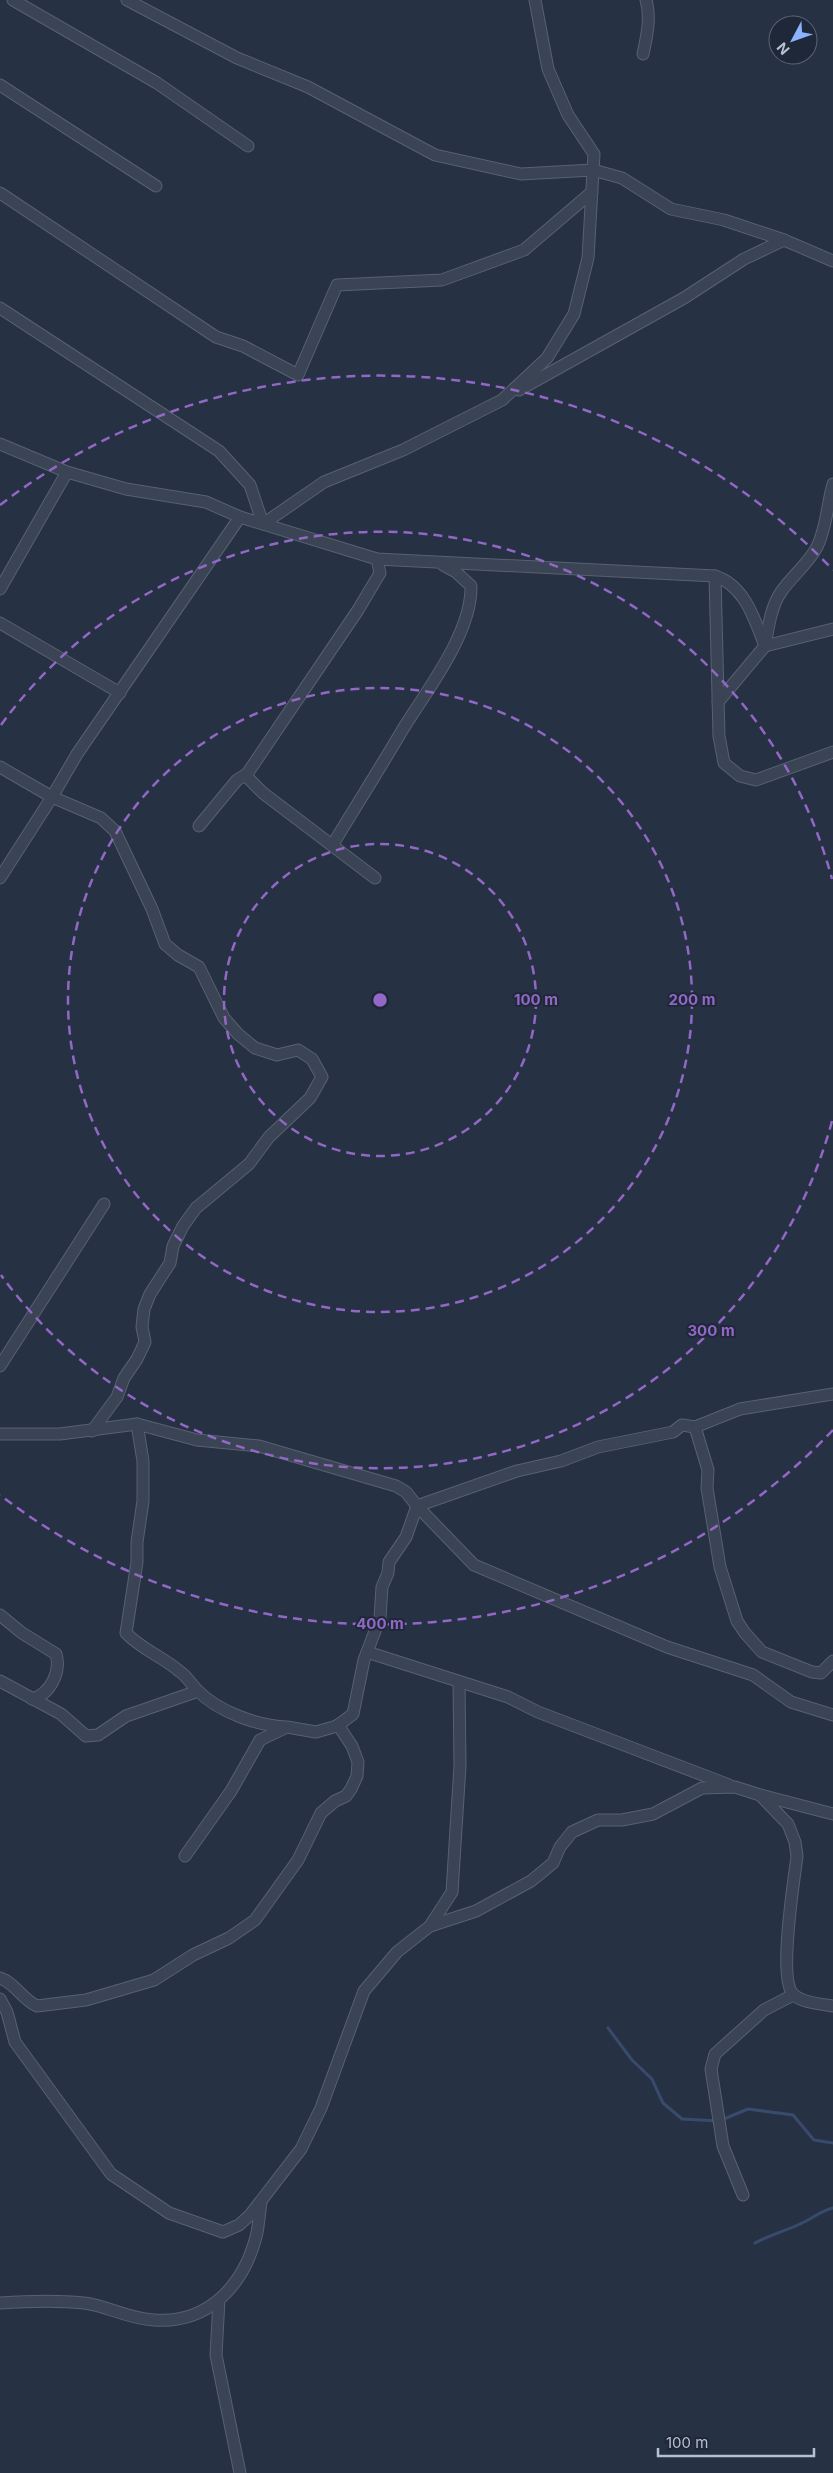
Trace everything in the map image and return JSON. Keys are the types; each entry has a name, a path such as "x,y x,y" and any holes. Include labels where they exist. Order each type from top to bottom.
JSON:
{"street":[{"path":"13,0 157,83 248,146"},
{"path":"127,0 237,58 308,87 434,155 522,174 593,170 622,178 671,208 724,220 784,240 833,261"},
{"path":"502,400 547,358 574,314 588,258 594,154 568,115 548,70 535,0"},
{"path":"643,54 648,35 648,8 646,0"},
{"path":"0,85 156,186"},
{"path":"0,193 216,337 243,346 298,375 337,285 442,280 524,250 592,192"},
{"path":"263,524 324,482 402,450 502,400 684,298 744,259 784,240"},
{"path":"0,308 219,451 250,485 263,524"},
{"path":"0,444 67,472 126,489 206,502 240,517 377,559 715,576 726,580 741,592 755,620 764,646"},
{"path":"0,588 67,472"},
{"path":"718,702 764,646 769,623 780,592 804,566 817,547 824,526 833,484"},
{"path":"0,878 77,754 240,517"},
{"path":"199,826 237,780 245,775 358,610 380,574 377,559"},
{"path":"332,844 439,672 459,635 471,601 471,586 456,572 439,563"},
{"path":"715,576 719,736 724,763 740,776 756,780 833,752"},
{"path":"0,623 120,693"},
{"path":"764,646 833,629"},
{"path":"0,767 52,797 101,818 115,831 152,909 165,944 178,955 198,967 224,1018 238,1034 255,1048 277,1055 298,1050 312,1059 322,1077 310,1098 269,1137 249,1164 196,1208 184,1226 173,1246 170,1263 150,1294 144,1309 142,1327 145,1342 137,1359 124,1378 117,1397 92,1431"},
{"path":"245,775 263,794 376,878"},
{"path":"0,1366 104,1204"},
{"path":"417,1506 518,1471 561,1461 598,1447 672,1432 682,1425 694,1427 740,1410 833,1394"},
{"path":"137,1424 143,1461 143,1501 137,1542 137,1562 126,1632 133,1640 180,1671 198,1691 237,1716 272,1726 316,1732 338,1725 353,1714 367,1652 380,1618 382,1587 390,1562 406,1537 417,1506"},
{"path":"0,1434 60,1434 137,1424 197,1440 259,1446 396,1486 406,1492 474,1565 667,1647 754,1675 790,1702 833,1715"},
{"path":"694,1427 708,1470 707,1488 724,1587 733,1602 741,1628 762,1652 812,1672 821,1673 833,1661"},
{"path":"0,1615 22,1633 56,1654 58,1662 55,1676 40,1697 32,1699"},
{"path":"367,1652 508,1697 538,1712 735,1787 833,1814"},
{"path":"0,1681 61,1714 86,1736 98,1735 126,1716 198,1691"},
{"path":"0,1999 7,2012 14,2042 112,2174 169,2213 223,2232 239,2225 250,2215 293,2161 312,2126 364,1991 398,1952 430,1926 452,1892 460,1766 459,1682"},
{"path":"0,1978 12,1985 30,2003 37,2006 86,2000 154,1980 188,1958 229,1938 255,1920 298,1860 321,1814 336,1801 346,1796 354,1782 358,1762 352,1746 338,1725"},
{"path":"185,1856 231,1791 260,1740 287,1727"},
{"path":"430,1926 476,1911 531,1881 553,1863 560,1847 572,1832 598,1820 622,1820 653,1814 702,1788 735,1787"},
{"path":"760,1795 788,1824 795,1842 797,1856 786,1964 787,1984 793,1995 803,2000 833,2006"},
{"path":"743,2195 722,2146 711,2069 713,2061 715,2054 731,2037 764,2010 793,1995"},
{"path":"0,2303 85,2303 130,2317 155,2320 176,2320 197,2315 219,2300 240,2278 256,2236 261,2200"},
{"path":"219,2300 216,2355 240,2473"}],"waterway":[{"path":"608,2028 632,2060 652,2079 663,2103 682,2119 719,2121 748,2109 793,2115 814,2140 833,2143"},
{"path":"755,2243 833,2208"}]}
